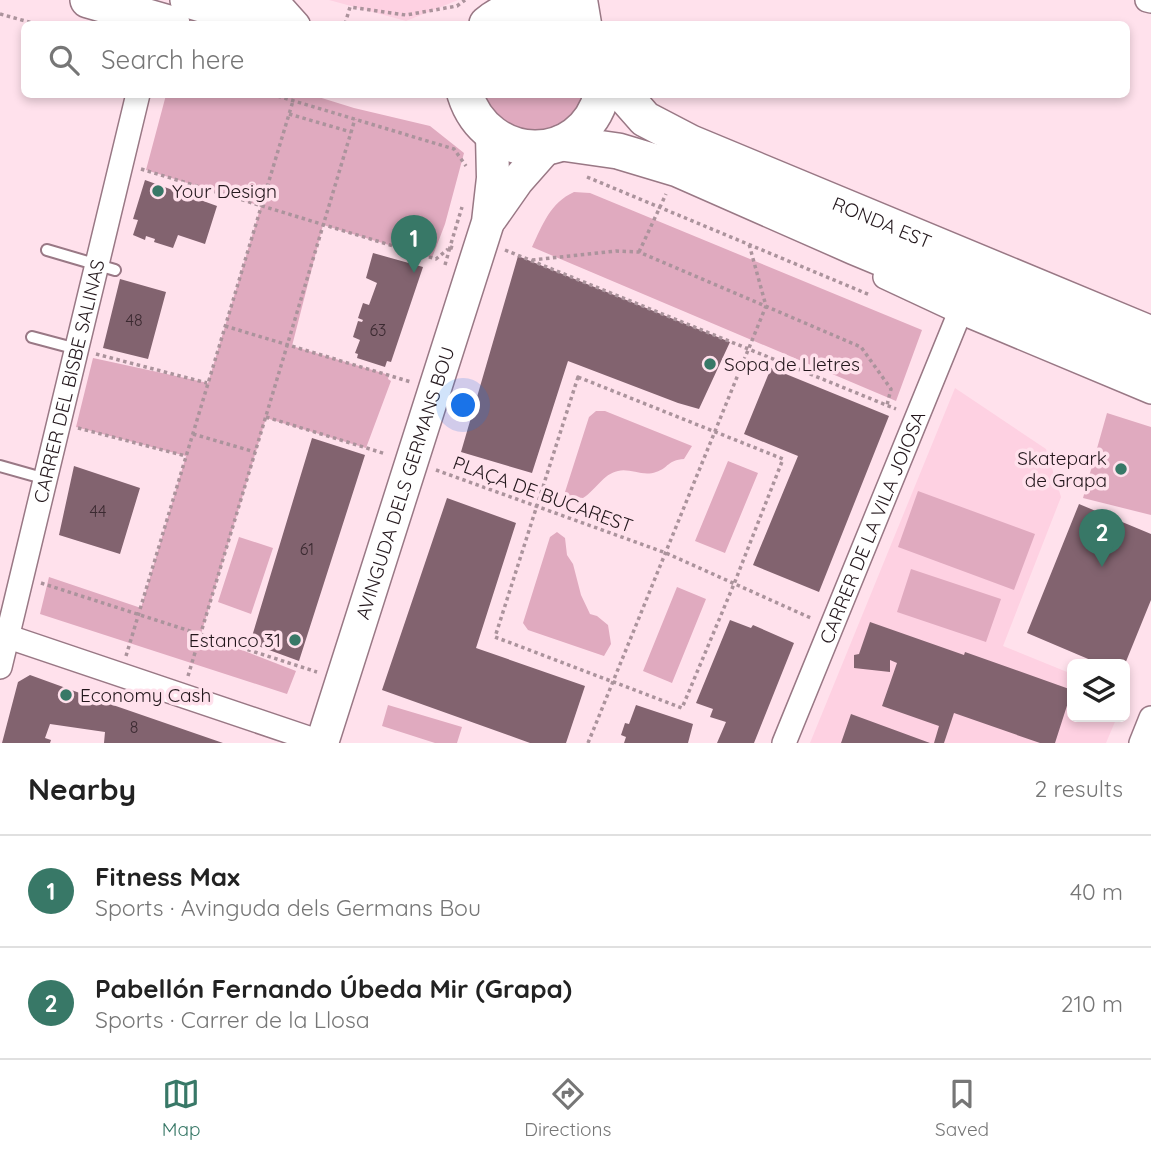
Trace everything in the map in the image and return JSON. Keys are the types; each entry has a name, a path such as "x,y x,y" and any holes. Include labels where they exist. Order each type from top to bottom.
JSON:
{"main road":[{"path":"88,0 155,21"},
{"path":"188,0 259,21"},
{"path":"492,21 528,4 559,12 575,21"},
{"path":"555,145 581,130 589,122 601,98"},
{"name":"RONDA EST","path":"627,98 645,118 691,143 1151,334"},
{"path":"467,101 482,126 492,135"},
{"name":"RONDA EST","path":"492,135 518,147 555,145 618,151 678,169 855,247 1151,370"}],"street":[{"path":"261,0 282,6 295,21"},
{"path":"581,0 584,21"},
{"name":"CARRER DEL BISBE SALINAS","path":"0,667 4,635 22,577 77,349 106,268 122,164 137,98"},
{"name":"AVINGUDA DELS GERMANS BOU","path":"492,135 495,236"},
{"name":"AVINGUDA DELS GERMANS BOU","path":"322,743 434,389 517,181 555,145"},
{"name":"RONDA EST","path":"855,247 884,276 960,313 1151,392"},
{"name":"CARRER DE LA VILA JOIOSA","path":"784,743 960,313"},
{"path":"4,635 322,743"},
{"path":"1141,743 1151,718"}],"lane":[{"path":"47,250 106,268"},
{"path":"32,337 77,349"},
{"path":"0,466 46,479"}],"path":[{"path":"346,21 350,7 406,15 457,6 465,0"},
{"path":"0,14 25,21"},
{"path":"121,674 293,101"},
{"path":"289,114 351,132"},
{"path":"182,695 355,119"},
{"path":"122,164 436,259 450,247"},
{"path":"639,251 660,207"},
{"path":"495,236 530,260 917,417"},
{"path":"588,743 766,306 749,244"},
{"path":"530,260 639,251 862,347 891,389 887,405"},
{"path":"225,326 434,389"},
{"path":"77,349 208,383"},
{"path":"578,377 783,459 682,708 495,637 536,506 578,377"},
{"name":"PLAÇA DE BUCAREST","path":"266,417 411,461 666,553 831,627"},
{"path":"59,423 187,456"},
{"path":"193,434 255,453"},
{"path":"22,577 341,680"}],"shaded area":[{"path":"329,0 458,0 406,21"},
{"path":"165,98 322,98 430,126 464,153 445,224 432,258 323,225 292,346 389,375 388,379 391,381 366,448 266,418 201,634 296,671 287,694 40,614 49,577 141,608 186,456 76,427 93,358 208,383 261,206 146,170"},
{"path":"482,98 587,98 565,127 516,134"},
{"path":"574,192 590,193 922,330 896,401 532,247 553,208"},
{"path":"955,388 1046,449 1061,497 1003,646 1067,672 1067,722 1115,722 1106,743 810,743"},
{"path":"596,411 605,411 692,446 684,459 674,461 660,470 646,474 618,471 608,475 583,498 566,496 589,417"},
{"name":"Skatepark de Grapa","path":"1107,413 1151,427 1151,515 1083,498"},
{"path":"728,461 758,473 725,553 695,541"},
{"path":"918,491 1035,534 1014,590 898,547"},
{"path":"557,532 565,538 567,555 573,564 581,595 590,614 608,625 611,644 604,656 528,630 523,623 550,537"},
{"path":"239,537 273,548 251,614 218,602"},
{"path":"911,569 1001,599 986,642 897,612"},
{"path":"677,587 706,599 672,683 643,671"},
{"path":"388,705 462,727 457,743 435,743 382,726"}],"building":[{"path":"145,180 217,206 205,244 178,235 173,248 154,242 155,239 146,236 145,240 133,235 138,220 133,219"},
{"path":"373,253 423,267 391,362 387,361 385,367 357,358 358,354 355,353 360,340 353,337 358,321 363,320 358,318 363,303 369,305 377,283 366,278"},
{"path":"518,256 730,342 699,409 568,361 532,473 461,452"},
{"path":"120,279 166,292 148,359 103,348"},
{"path":"771,368 889,416 819,592 753,565 798,456 744,434"},
{"path":"312,438 365,455 299,661 250,643"},
{"path":"74,466 140,488 120,554 59,535"},
{"path":"447,498 516,523 476,648 585,686 566,743 530,743 382,690"},
{"path":"1079,504 1151,534 1151,600 1127,659 1088,659 1027,633"},
{"path":"730,620 751,628 753,625 794,643 754,743 717,743 726,722 710,717 713,709 696,703"},
{"path":"870,622 1067,688 1067,706 1055,743 1040,743 954,713 944,743 934,743 939,726 882,706 897,663 890,660 890,672 854,668 854,655 859,654"},
{"path":"30,675 223,743 104,743 105,732 50,724 45,738 51,740 50,743 2,743 18,682"},
{"path":"636,705 693,724 688,743 624,743 626,737 621,735 625,723 629,724"},
{"path":"851,714 930,743 841,743"}],"place":[{"name":"Your Design","path":"158,191"},
{"name":"Fitness Max","path":"414,273"},
{"name":"Sopa de Lletres","path":"710,364"},
{"name":"Skatepark de Grapa","path":"1121,469"},
{"name":"Pabellón Fernando Úbeda Mir (Grapa)","path":"1102,567"},
{"name":"Estanco 31","path":"295,640"},
{"name":"Economy Cash","path":"66,695"}]}
